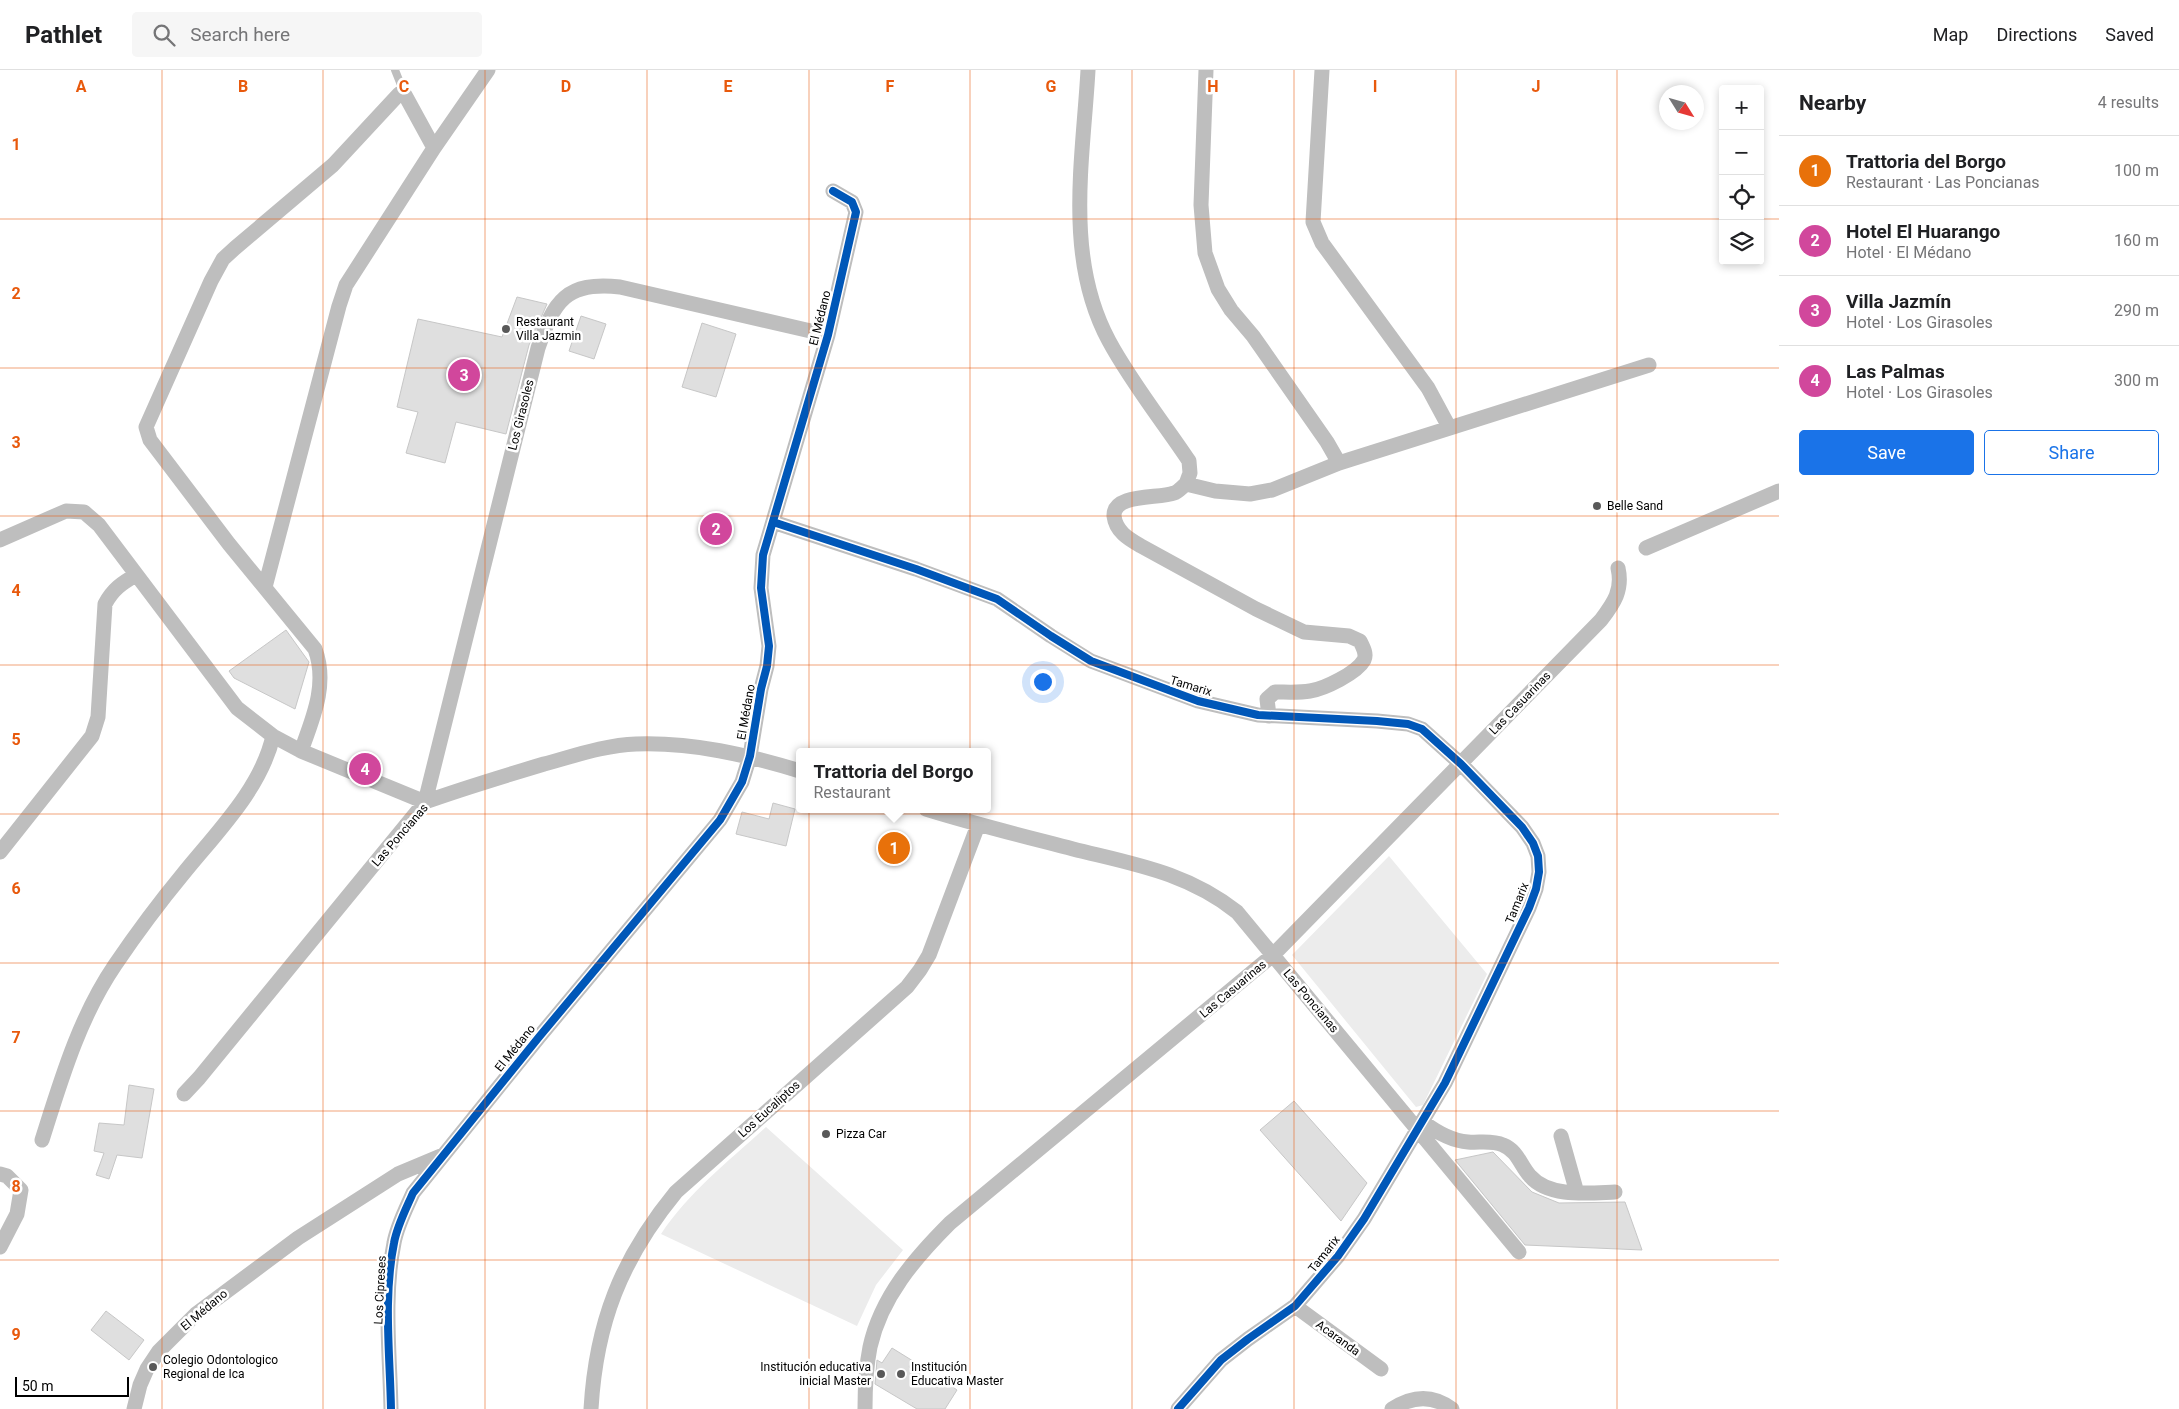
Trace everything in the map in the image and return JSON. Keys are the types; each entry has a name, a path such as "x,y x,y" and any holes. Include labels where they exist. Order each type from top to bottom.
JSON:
{"street":[{"path":"265,587 346,285 434,148 488,70"},
{"path":"1088,70 1079,223 1083,267 1108,340 1189,461 1190,473 1186,484 1174,493 1132,499 1120,504 1114,512 1115,525 1127,537 1141,546 1256,610 1304,632 1349,636 1360,641 1365,650 1364,659 1356,668 1326,687 1309,691 1275,692 1270,695 1267,699 1269,716"},
{"path":"1206,70 1201,205 1205,253 1218,289 1231,310 1258,344 1327,442 1339,463"},
{"path":"1322,70 1313,222 1316,232 1322,243 1428,388 1449,427"},
{"path":"301,750 315,714 320,688 320,662 315,649 229,544 150,440 146,427 207,290 223,260 308,184 333,165 399,94 405,95 434,148"},
{"name":"El Médano","path":"134,1409 140,1385 151,1363 159,1352 196,1314 298,1238 398,1174 443,1155 720,820 742,782 750,756 769,646 761,572 763,554 828,335 856,212 852,202 833,191"},
{"name":"Los Girasoles","path":"425,802 538,348 546,326 559,302 568,295 590,286 620,287 828,335"},
{"path":"1186,484 1215,491 1250,494 1272,490 1339,463 1649,365"},
{"path":"1646,548 1779,491"},
{"path":"0,540 66,510 84,512 99,525 237,708 273,736 301,750 425,802"},
{"name":"Tamarix","path":"773,522 916,569 997,599 1050,636 1091,661 1198,702 1269,716 1408,724 1422,729 1461,764 1522,827 1533,843 1538,856 1539,872 1536,889 1529,908 1446,1083 1364,1219 1338,1256 1295,1306 1248,1338 1221,1360 1201,1380 1178,1409"},
{"name":"Las Casuarinas","path":"865,1409 870,1348 877,1324 902,1278 922,1252 950,1223 1273,955 1601,620 1613,604 1619,591 1620,578 1618,568"},
{"path":"0,852 92,736 98,717 105,604 111,593 119,585 136,575"},
{"path":"42,1140 68,1059 103,984 178,879 249,790 270,751 273,736"},
{"name":"Las Poncianas","path":"184,1094 425,802 465,787 588,752 611,747 645,744 698,746 750,756 796,770"},
{"name":"Las Poncianas","path":"939,813 978,825 1151,868 1182,878 1220,899 1237,912 1421,1126 1519,1252"},
{"name":"Los Eucaliptos","path":"590,1409 592,1381 603,1323 614,1293 653,1219 676,1192 907,987 920,970 933,947 978,825"},
{"path":"1421,1126 1466,1142 1501,1144 1516,1154 1527,1172 1538,1183 1554,1189 1577,1193 1615,1192"},
{"path":"1561,1136 1577,1193"},
{"name":"Los Cipreses","path":"391,1409 388,1294 394,1242 401,1219 413,1193 443,1155"},
{"path":"0,1174 7,1176 21,1190 17,1214 0,1247"},
{"name":"Acaranda","path":"1295,1306 1381,1369"},
{"path":"1392,1409 1412,1398 1431,1398 1452,1409"}],"lane":[{"path":"394,70 405,95"}],"shaded area":[{"path":"1389,856 1487,974 1423,1105 1416,1107 1292,955"},
{"path":"766,1127 903,1250 876,1285 857,1326 661,1234 684,1204"}],"building":[{"path":"517,297 547,304 529,345 506,434 456,422 445,463 406,453 418,412 397,407 418,319 502,337"},
{"path":"581,316 606,324 594,359 569,351"},
{"path":"702,323 736,334 716,397 682,387"},
{"path":"286,630 309,662 295,709 234,678 229,671"},
{"path":"773,803 795,809 786,846 736,834 742,812 769,819"},
{"path":"129,1085 154,1089 142,1158 117,1155 109,1179 96,1175 104,1153 94,1151 99,1123 124,1125"},
{"path":"1294,1101 1367,1183 1341,1221 1260,1130"},
{"path":"1493,1152 1532,1192 1559,1203 1625,1202 1642,1250 1525,1245 1455,1160"},
{"path":"106,1311 144,1340 129,1360 91,1330"},
{"name":"Institución Educativa Master","path":"892,1348 913,1361 909,1367 939,1386 943,1380 957,1390 945,1409 917,1409 875,1384 877,1360 882,1363"}],"cycle path":[{"path":"391,1409 388,1326 391,1263 397,1230 413,1193 539,1037 720,820 742,782 750,756 769,646 761,588 763,555 828,335 856,212 852,202 833,191"},
{"path":"773,522 916,569 997,599 1091,661 1198,701 1258,715 1377,721 1408,724 1422,729 1461,764 1522,827 1533,843 1538,856 1539,872 1536,889 1529,908 1445,1083 1364,1219 1338,1256 1295,1306 1221,1360 1178,1409"}],"place":[{"name":"Restaurant Villa Jazmin","path":"506,329"},
{"name":"Villa Jazmín","path":"464,375"},
{"name":"Belle Sand","path":"1597,506"},
{"name":"Hotel El Huarango","path":"716,529"},
{"name":"Las Palmas","path":"365,769"},
{"name":"Trattoria del Borgo","path":"894,848"},
{"name":"Pizza Car","path":"826,1134"},
{"name":"Colegio Odontologico Regional de Ica","path":"153,1367"},
{"name":"Institución educativa inicial Master","path":"881,1374"},
{"name":"Institución Educativa Master","path":"901,1374"}]}
